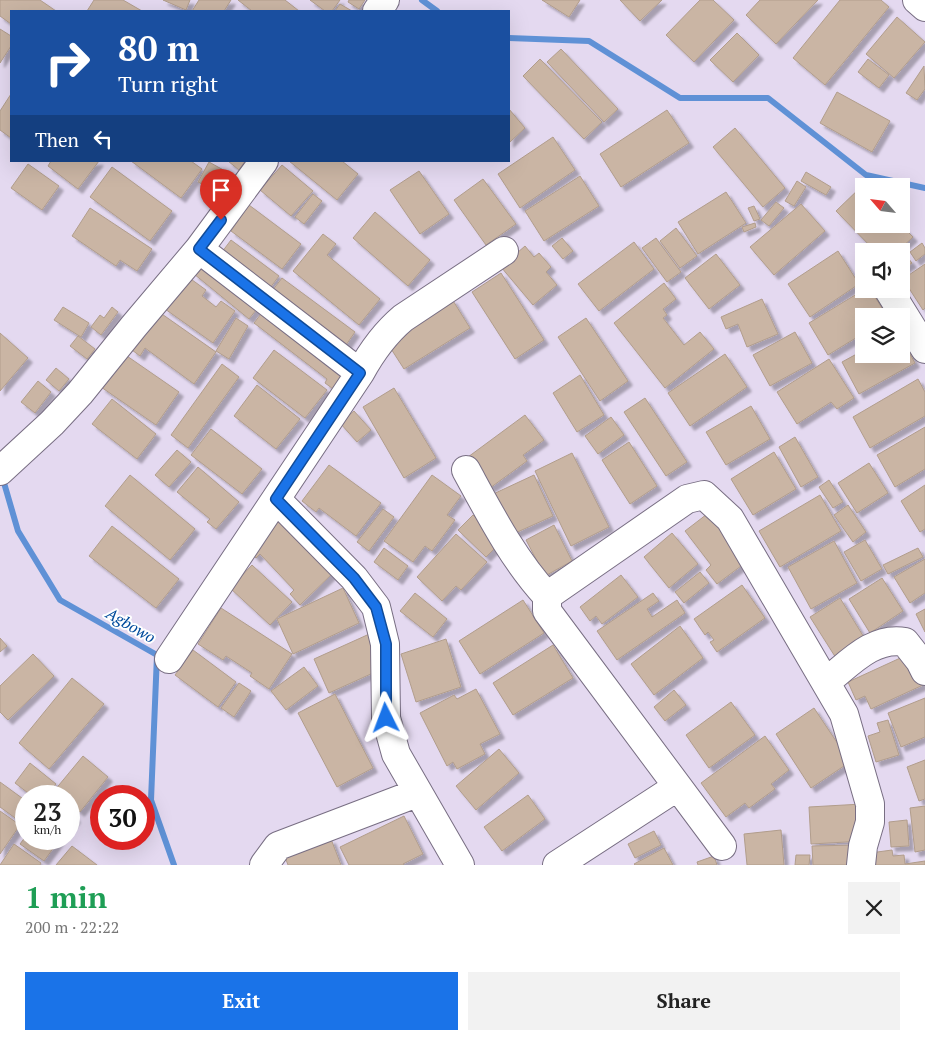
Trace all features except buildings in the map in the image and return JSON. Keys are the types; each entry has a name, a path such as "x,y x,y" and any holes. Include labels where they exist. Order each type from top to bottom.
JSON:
{"street":[{"path":"917,0 925,7"},
{"path":"8,465 80,393 199,249 263,162"},
{"path":"199,249 360,373"},
{"path":"169,659 360,373 375,347 390,329 403,318 504,251"},
{"path":"894,298 925,349"},
{"path":"466,470 490,515 522,566 547,596 547,611 722,846"},
{"path":"547,596 687,499 704,495 730,519 844,714 870,804 870,822 863,846 861,865"},
{"path":"276,499 354,578 376,607 386,644 386,718 396,754 417,794 460,865"},
{"path":"826,682 871,647 894,640 905,642 920,661 925,671"},
{"path":"557,865 677,787"},
{"path":"264,865 278,846 417,794"}],"waterway":[{"path":"422,0 436,10"},
{"path":"510,38 589,41 680,98 768,98 866,175 925,188"},
{"name":"Agbowo","path":"2,476 18,531 60,600 157,655 151,800 174,865"}],"route":[{"path":"221,220 199,249 360,373 276,499 354,578 376,607 386,644 384,693 386,718"}]}
